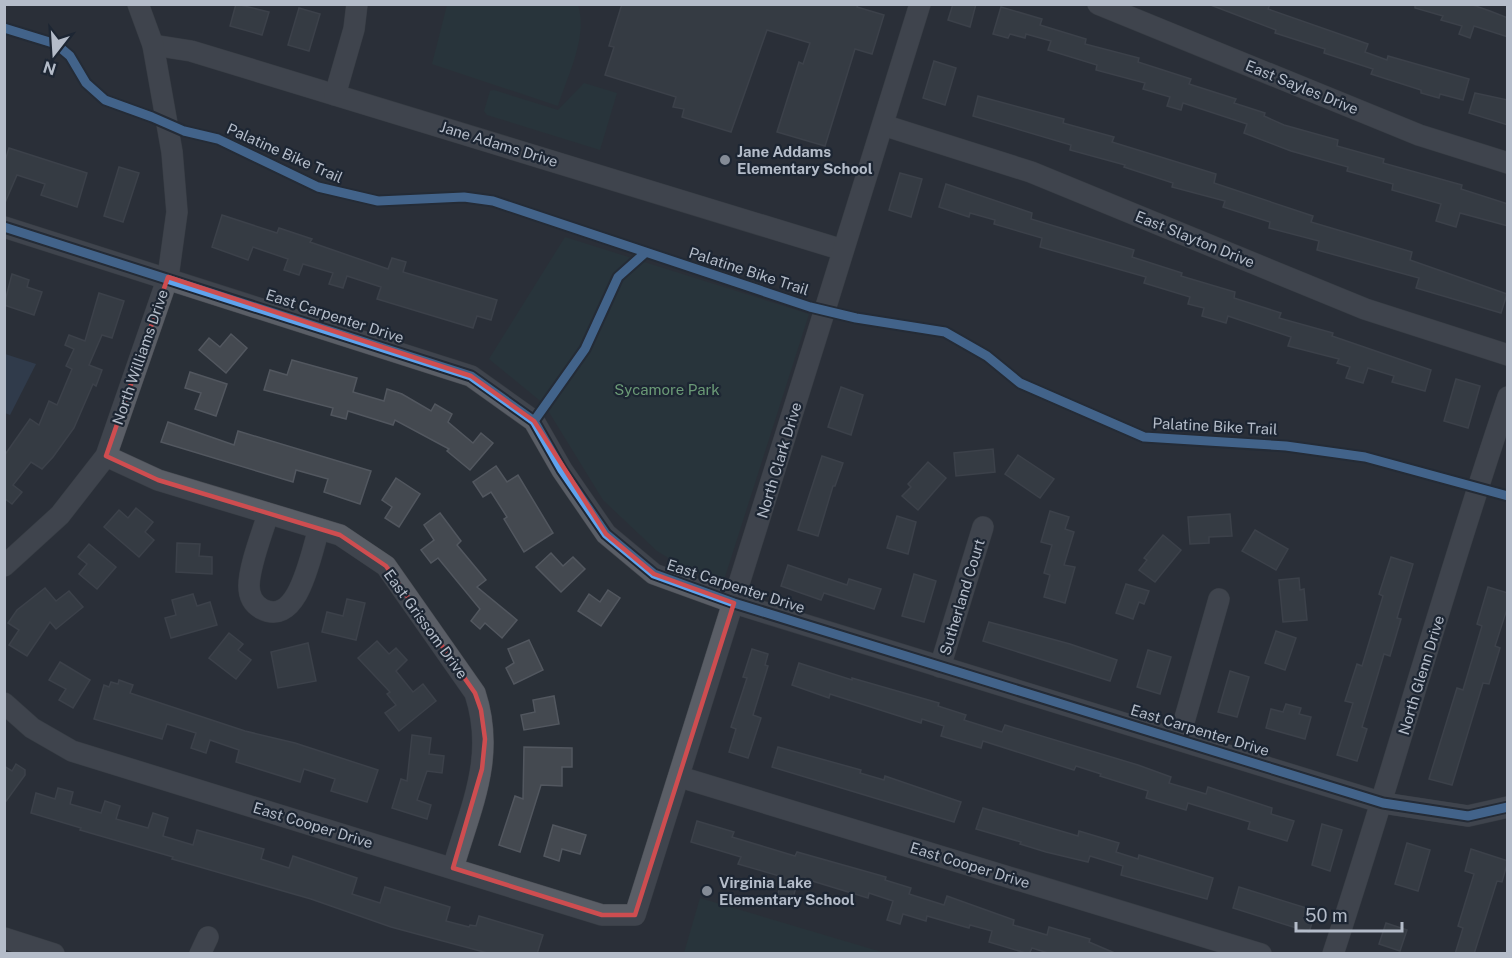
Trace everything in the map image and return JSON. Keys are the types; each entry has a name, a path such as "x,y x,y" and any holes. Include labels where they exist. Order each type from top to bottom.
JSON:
{"street":[{"name":"North Williams Drive","path":"4,566 60,514 106,456 168,277 177,212 168,124 153,45 138,4"},
{"path":"335,95 354,29 357,4"},
{"name":"North Clark Drive","path":"635,915 920,4"},
{"name":"East Sayles Drive","path":"1098,4 1419,135 1508,164"},
{"name":"Jane Adams Drive","path":"153,45 191,51 843,250"},
{"name":"East Slayton Drive","path":"883,124 1031,172 1365,309 1508,355"},
{"name":"East Carpenter Drive","path":"4,227 168,277 471,376 534,421 562,470 606,534 654,574 734,603 1383,803 1468,816 1508,807"},
{"name":"North Glenn Drive","path":"1333,954 1383,803 1477,486 1508,397"},
{"name":"East Grissom Drive","path":"106,456 158,480 340,535 386,566 475,693 483,724 484,754 453,868"},
{"path":"268,514 249,584 250,598 261,608 272,612 284,609 297,598 319,529"},
{"name":"Sutherland Court","path":"940,667 983,527"},
{"path":"1179,740 1219,598"},
{"name":"East Cooper Drive","path":"4,704 32,728 72,750 602,915 635,915"},
{"name":"East Cooper Drive","path":"680,777 1261,954"},
{"path":"6,944 54,954"}],"highlighted area":[{"path":"168,277 471,376 534,421 606,534 654,574 734,603 635,915 602,915 453,868 482,769 485,739 481,710 475,693 386,566 340,535 158,480 106,456"}],"green space":[{"path":"447,5 578,5 579,43 558,106 432,64"},
{"path":"584,83 617,93 600,150 487,115 484,111 490,91 494,90 558,110"},
{"name":"Sycamore Park","path":"565,237 809,314 724,580 685,568 657,551 603,500 544,404 489,359"},
{"path":"700,898 885,953 684,953"}],"water":[{"path":"5,354 36,364 10,415 5,413"}],"building":[{"path":"236,4 269,12 262,35 230,26"},
{"path":"622,4 858,4 857,7 884,15 872,54 855,49 825,146 777,132 799,62 803,64 810,43 767,30 731,132 682,117 684,109 673,107 676,97 605,75 614,47 609,46"},
{"path":"953,4 976,4 970,27 948,20"},
{"path":"1208,4 1270,4 1268,9 1368,44 1365,52 1387,60 1388,56 1469,79 1463,100 1440,94 1439,98 1421,93 1421,90 1371,74 1373,69 1324,53 1325,49 1275,33 1276,30"},
{"path":"1415,4 1470,4 1490,11 1508,18 1508,37 1474,26 1470,38 1459,34 1462,26 1441,20 1443,16 1415,8"},
{"path":"1001,7 1042,19 1040,25 1086,39 1085,44 1139,58 1138,62 1191,79 1189,84 1236,99 1234,103 1265,113 1264,116 1284,125 1338,140 1337,146 1384,159 1383,163 1462,185 1461,189 1508,204 1508,226 1460,213 1456,227 1436,221 1441,204 1392,190 1393,184 1347,171 1348,167 1291,151 1244,133 1247,124 1183,103 1181,110 1167,106 1170,97 1143,89 1145,83 1096,70 1097,65 1048,50 1051,41 1026,34 1025,38 1010,34 1008,38 993,34"},
{"path":"299,8 320,14 309,51 288,45"},
{"path":"934,61 956,68 945,105 923,98"},
{"path":"1475,93 1508,100 1508,125 1469,113"},
{"path":"978,96 1064,119 1063,123 1114,137 1112,142 1216,174 1214,183 1313,216 1311,222 1412,252 1410,260 1507,294 1501,313 1416,288 1419,278 1317,250 1319,241 1269,228 1270,222 1223,207 1225,201 1172,187 1173,183 1124,167 1125,165 1070,150 1071,145 973,116"},
{"path":"9,148 87,173 77,207 41,195 45,184 17,175 4,205 4,164"},
{"path":"119,167 139,173 123,222 104,216"},
{"path":"900,173 922,179 911,217 889,210"},
{"path":"946,184 1032,213 1031,219 1134,250 1132,257 1182,273 1181,276 1235,292 1234,298 1281,313 1279,318 1333,333 1332,336 1431,370 1425,391 1392,382 1394,376 1368,368 1363,383 1346,378 1350,367 1337,363 1339,359 1288,346 1291,337 1228,316 1226,323 1202,316 1204,308 1188,304 1190,297 1144,283 1146,277 1040,247 1042,238 994,224 995,220 970,213 969,217 939,207"},
{"path":"222,215 277,233 279,228 312,239 310,242 388,269 392,258 406,262 403,272 497,300 491,320 477,316 473,328 377,299 381,287 347,276 343,288 329,284 333,273 303,264 299,275 284,270 288,259 253,247 248,260 212,247"},
{"path":"12,274 29,280 27,287 42,292 34,315 4,305"},
{"path":"99,293 124,301 112,338 102,335 89,365 102,370 96,386 93,384 74,428 53,457 42,469 31,462 13,485 22,492 12,504 4,498 4,456 30,419 39,425 49,401 57,405 72,369 66,366 74,349 65,345 69,335 85,341"},
{"path":"231,334 247,348 226,373 199,350 209,338 220,347"},
{"path":"292,360 357,378 353,392 384,401 387,389 402,394 431,411 435,404 452,414 448,422 473,443 481,433 493,443 470,470 447,451 449,449 395,420 393,425 348,411 346,419 331,415 333,408 264,390 270,370 287,375"},
{"path":"190,372 227,384 216,416 195,409 201,393 185,388"},
{"path":"1456,379 1480,386 1468,428 1444,421"},
{"path":"841,387 863,395 851,435 828,427"},
{"path":"168,422 234,445 238,431 371,471 360,504 324,492 328,479 296,470 293,482 161,442"},
{"path":"993,449 995,472 956,476 954,453"},
{"path":"1018,455 1054,479 1040,498 1005,474"},
{"path":"822,456 843,463 835,486 833,486 818,536 798,530"},
{"path":"928,462 946,478 918,510 902,496 911,487 908,484"},
{"path":"496,466 507,482 518,475 553,533 524,552 504,519 507,517 491,492 483,497 473,482"},
{"path":"396,478 420,494 399,527 385,518 392,507 382,500"},
{"path":"136,508 153,522 145,532 154,540 139,557 104,527 119,510 128,518"},
{"path":"1050,511 1069,517 1065,529 1074,532 1064,565 1075,567 1065,603 1044,597 1050,575 1044,573 1052,545 1041,542"},
{"path":"440,513 461,541 457,545 486,580 477,587 517,620 502,638 485,623 480,629 471,621 480,609 438,558 431,563 421,550 434,540 424,525"},
{"path":"1230,514 1232,536 1209,537 1209,543 1190,544 1188,517"},
{"path":"897,516 916,522 908,554 887,548"},
{"path":"1255,530 1288,549 1276,570 1242,551"},
{"path":"1163,535 1181,550 1155,582 1139,570 1147,560 1144,558"},
{"path":"177,543 200,544 199,556 212,557 212,574 176,572"},
{"path":"89,544 116,567 97,589 79,574 87,564 78,557"},
{"path":"551,553 563,566 573,557 585,569 561,592 536,567"},
{"path":"1391,557 1413,564 1397,618 1401,619 1390,656 1384,654 1362,727 1367,729 1357,761 1337,755 1353,703 1345,701 1357,664 1362,666 1383,596 1379,594"},
{"path":"788,565 847,585 849,579 881,589 874,609 824,593 821,600 781,586"},
{"path":"914,574 936,581 924,622 902,616"},
{"path":"1299,578 1300,590 1304,589 1307,620 1283,622 1279,580"},
{"path":"1126,584 1149,591 1144,604 1139,602 1133,619 1116,613"},
{"path":"1488,587 1508,593 1508,606 1495,646 1500,648 1489,684 1483,683 1452,785 1429,779 1457,688 1463,690 1482,626 1477,624"},
{"path":"45,588 56,601 69,591 83,607 56,629 50,622 27,656 9,645 19,630 8,623 17,610"},
{"path":"608,590 620,598 601,626 578,611 589,594 600,602"},
{"path":"193,594 197,606 210,602 217,625 171,638 165,618 176,615 172,600"},
{"path":"347,599 365,603 356,640 322,632 327,612 343,616"},
{"path":"989,622 1070,644 1117,660 1110,681 983,641"},
{"path":"1276,631 1296,638 1285,670 1265,663"},
{"path":"229,633 243,644 238,650 251,660 236,679 209,658"},
{"path":"529,640 543,670 514,684 506,668 514,663 508,649"},
{"path":"377,641 389,654 396,648 407,660 396,671 413,692 423,684 436,701 399,731 385,713 396,705 387,694 390,692 358,658"},
{"path":"308,643 316,681 278,688 271,652"},
{"path":"752,649 768,654 765,665 768,666 753,715 761,718 748,758 729,752 736,729 731,727 747,678 743,677"},
{"path":"1148,650 1171,657 1160,694 1137,687"},
{"path":"60,662 90,680 73,708 59,700 66,689 49,680"},
{"path":"799,663 939,703 938,706 966,715 964,720 1002,732 1005,725 1138,765 1171,777 1169,783 1206,794 1208,787 1272,808 1271,814 1294,821 1287,841 1248,829 1250,822 1188,803 1186,810 1146,798 1148,791 1076,766 1074,770 983,741 981,748 941,736 944,726 922,719 921,723 830,694 829,698 792,685"},
{"path":"1230,671 1249,677 1237,717 1218,712"},
{"path":"119,680 133,685 130,693 245,731 295,743 378,770 367,802 331,791 335,779 304,769 300,782 236,762 239,750 210,740 206,753 191,748 196,733 167,724 162,739 94,719 104,685 109,687 111,682 118,684"},
{"path":"554,696 559,724 524,730 521,715 535,712 533,700"},
{"path":"1286,704 1301,708 1299,714 1311,717 1305,739 1266,728 1271,709 1283,712"},
{"path":"412,735 431,738 429,754 444,756 442,773 427,771 417,800 431,805 427,819 392,808 401,779 407,781"},
{"path":"524,747 572,748 572,767 562,767 562,786 541,785 520,852 499,845 515,796 523,799"},
{"path":"778,747 861,770 860,773 884,780 885,776 961,802 954,822 772,767"},
{"path":"16,764 25,770 25,775 4,804 4,766 12,771"},
{"path":"58,788 73,792 70,804 101,813 105,801 120,806 116,819 148,828 153,813 168,818 163,836 193,845 197,830 264,849 261,859 289,868 293,856 357,878 352,894 380,903 385,887 450,907 446,921 469,927 470,925 476,926 479,916 543,935 537,954 491,954 391,927 311,899 172,859 173,857 31,813 36,793 55,799"},
{"path":"983,808 1078,836 1079,831 1119,843 1116,852 1138,859 1139,855 1213,878 1207,899 1121,875 1123,866 1090,856 1088,862 1046,852 976,829"},
{"path":"697,821 734,832 732,837 795,856 797,852 886,877 885,880 911,888 909,894 944,905 947,896 1014,920 1013,925 1047,935 1049,927 1090,939 1089,942 1117,954 1051,954 1032,948 1029,954 989,942 992,931 970,925 969,928 927,916 926,921 903,914 900,924 887,920 893,901 869,893 868,898 799,877 792,901 777,897 783,877 738,864 741,857 691,842"},
{"path":"1322,824 1342,830 1330,871 1312,865"},
{"path":"553,825 586,835 580,854 562,849 559,861 544,856"},
{"path":"1407,843 1430,850 1418,891 1395,884"},
{"path":"1471,849 1508,861 1502,882 1497,881 1474,954 1455,954 1463,928 1458,926 1474,874 1465,871"},
{"path":"1239,887 1316,911 1309,932 1233,908"},
{"path":"1386,923 1407,930 1400,951 1379,944"}],"cycle path":[{"name":"Palatine Bike Trail","path":"4,28 56,44 70,56 86,83 105,100 184,131 218,139 318,187 378,201 464,197 493,201 810,307 856,318 945,332 987,356 1020,383 1144,437 1286,446 1365,457 1508,496"},
{"path":"4,227 471,376 534,421 562,470 606,534 654,574 734,603 1383,803 1468,816 1508,807"},
{"path":"534,421 585,349 618,277 645,253"}],"place":[{"name":"Jane Addams Elementary School","path":"725,160"},
{"name":"Virginia Lake Elementary School","path":"707,891"}]}
